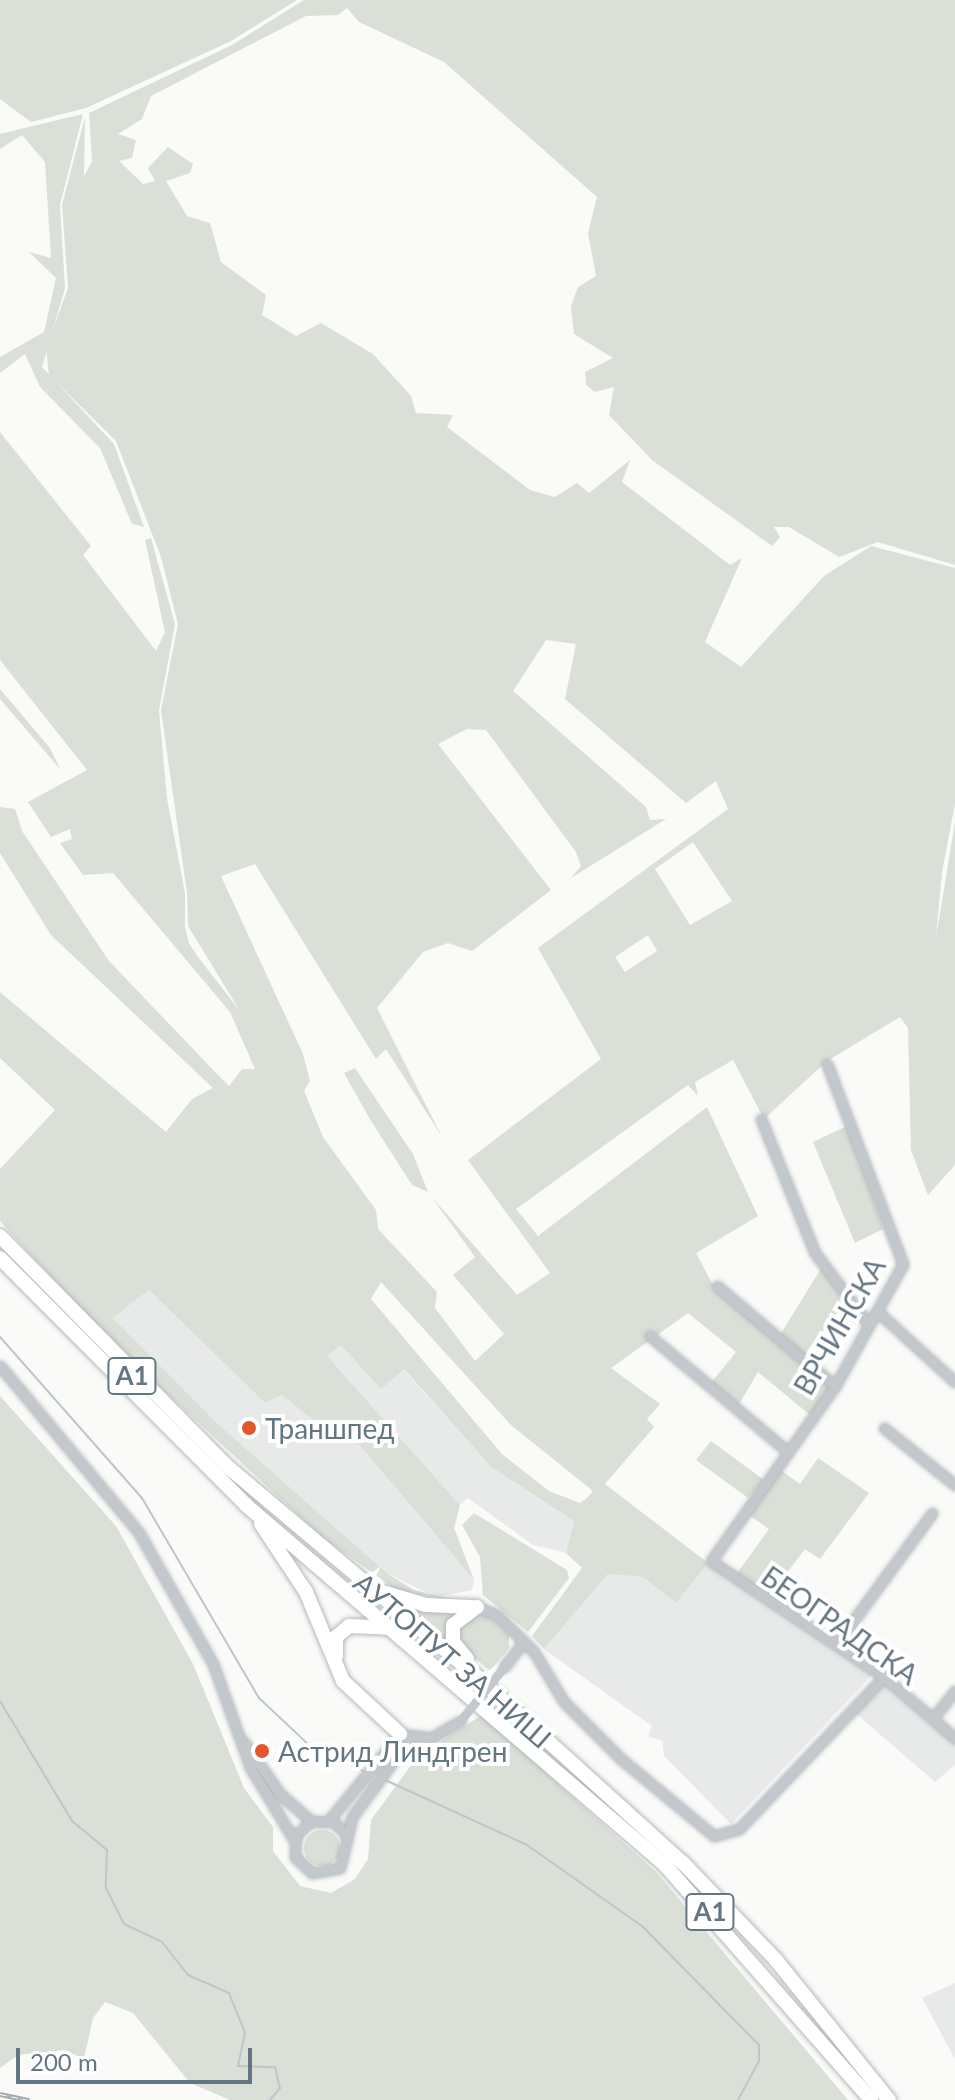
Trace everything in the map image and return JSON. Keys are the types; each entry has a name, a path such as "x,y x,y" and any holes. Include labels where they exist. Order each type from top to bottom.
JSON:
{"highway":[{"name":"АУТОПУТ ЗА НИШ","path":"0,1236 184,1426 536,1730 725,1905 889,2100"},
{"name":"АУТОПУТ ЗА НИШ","path":"0,1258 246,1505 395,1628 664,1864 871,2100"},
{"path":"246,1505 306,1592 343,1681 402,1734"},
{"path":"369,1588 426,1605 477,1607"},
{"path":"477,1607 456,1617 453,1642 536,1730"},
{"path":"395,1628 353,1624 334,1646 343,1671 402,1734"}],"street":[{"name":"ВРЧИНСКА","path":"736,1580 710,1557 835,1386 903,1264 827,1064"},
{"path":"761,1119 815,1253 869,1325"},
{"path":"717,1286 835,1386"},
{"path":"878,1312 955,1382"},
{"path":"650,1336 787,1451"},
{"path":"0,1366 127,1514 213,1664 243,1740 250,1767 294,1840 298,1862 323,1875 344,1864 347,1836 362,1795 394,1751 402,1734 439,1736 460,1721 523,1643"},
{"path":"884,1428 955,1485"},
{"path":"837,1643 932,1513"},
{"name":"БЕОГРАДСКА","path":"736,1580 837,1643 884,1677 955,1738"},
{"path":"477,1607 497,1615 523,1643 564,1702 621,1759 722,1837 739,1829 884,1677"},
{"path":"933,1718 955,1691"},
{"path":"243,1740 280,1794 311,1821 329,1820 362,1795"},
{"path":"329,1820 347,1836"},
{"path":"294,1840 311,1821"}],"shaded area":[{"path":"0,0 297,0 231,41 86,108 31,122 0,99"},
{"path":"304,0 955,0 955,565 878,542 839,557 789,527 774,527 780,537 772,546 652,460 609,415 614,387 595,392 586,385 585,372 613,358 574,334 571,306 578,287 596,276 588,233 597,197 444,62 359,22 347,8 338,15 306,16 151,96 142,119 118,134 136,140 132,158 119,161 143,184 155,181 148,168 168,147 193,164 190,173 166,181 187,216 210,223 221,262 266,295 262,315 296,336 321,323 373,354 411,396 416,413 453,415 447,427 530,490 555,497 577,483 589,493 630,460 622,482 730,565 742,558 705,642 741,667 824,576 871,546 955,568 955,804 942,872 936,938 955,822 955,1165 928,1195 911,1150 908,1028 900,1017 827,1061 764,1119 733,1060 695,1082 698,1096 688,1085 516,1209 538,1236 707,1107 758,1216 696,1253 713,1285 832,1386 810,1415 758,1372 738,1406 711,1383 736,1352 688,1313 611,1368 660,1404 647,1419 654,1427 605,1484 708,1563 676,1603 643,1577 608,1574 544,1649 532,1636 582,1568 566,1553 574,1521 491,1467 404,1369 381,1389 341,1345 327,1356 460,1505 454,1528 474,1580 356,1441 328,1432 282,1395 265,1403 149,1290 113,1318 219,1425 388,1574 414,1590 459,1601 400,1592 323,1538 105,1336 0,1221 0,1169 55,1110 0,1058 0,992 166,1132 192,1099 213,1088 51,935 0,853 0,807 15,809 22,831 109,961 217,1074 229,1086 242,1069 255,1069 230,1012 113,873 83,875 60,843 72,839 70,829 51,837 28,802 87,770 0,660 0,432 91,546 83,555 156,651 165,632 145,540 151,538 175,624 159,710 167,799 185,893 185,927 189,943 198,957 240,1011 188,926 187,893 161,710 178,624 161,557 116,441 49,375 46,348 68,288 62,205 85,117 84,176 92,162 89,113 232,45","holes":["546,640 576,644 565,699 686,803 716,781 728,809 538,948 601,1059 468,1160 550,1273 517,1295 431,1196 475,1257 453,1275 504,1334 475,1361 435,1308 437,1292 378,1229 376,1210 323,1137 304,1091 310,1081 303,1054 221,876 255,864 376,1059 386,1049 442,1137 377,1008 423,952 448,943 472,951 551,890 438,744 467,729 486,730 576,852 581,866 571,878 666,819 650,820 646,807 513,691","693,842 732,901 690,925 655,869","648,935 657,951 625,972 615,957","381,1282 511,1425 593,1491 587,1498 580,1503 549,1491 502,1454 371,1299"]},
{"path":"83,114 60,205 65,288 42,367 114,444 144,527 132,524 100,448 40,387 25,354 0,373 0,357 44,332 56,278 29,252 51,258 45,162 22,135 0,149 0,134"},
{"path":"0,689 50,748 60,769 0,699"},
{"path":"355,1068 413,1154 428,1192 412,1185 371,1121 344,1073"},
{"path":"847,1126 883,1229 855,1243 813,1142"},
{"path":"822,1267 846,1301 804,1355 780,1335"},
{"path":"149,1290 265,1403 282,1395 328,1432 356,1441 474,1580 472,1590 436,1597 388,1574 219,1425 113,1318"},
{"path":"341,1344 403,1369 491,1467 574,1521 566,1553 533,1545 468,1498 460,1505 327,1356"},
{"path":"0,1396 116,1526 193,1664 244,1788 273,1827 273,1851 300,1886 331,1893 355,1879 368,1859 371,1820 417,1757 482,1715 657,1873 848,2100 230,2100 190,2083 133,2013 105,2002 93,2018 84,2059 65,2050 18,2055 0,2068"},
{"path":"711,1441 764,1480 748,1498 696,1460"},
{"path":"818,1458 869,1493 820,1559 805,1549 769,1596 735,1576 769,1529 747,1514 779,1469 800,1484"},
{"path":"474,1513 567,1570 569,1578 528,1632 483,1595 480,1557 462,1525"},
{"path":"708,1563 872,1675 731,1824 664,1756 662,1741 648,1736 652,1726 544,1649 608,1574 643,1577 676,1603"},
{"path":"402,1605 461,1608 447,1622 447,1644"},
{"path":"472,1612 489,1614 509,1635 509,1648 490,1671 464,1649 457,1632"},
{"path":"886,1683 955,1742 955,1765 935,1782 854,1712"},
{"path":"322,1830 335,1835 340,1848 335,1861 322,1866 309,1861 304,1848 309,1835"},
{"path":"955,1983 955,2059 922,1998"}],"waterway":[{"path":"0,1337 142,1498 259,1698 308,1744 363,1771"},
{"path":"0,1701 72,1821 107,1850 106,1888 124,1924 162,1942 188,1975 229,1993 245,2033 238,2066 275,2067 280,2088 270,2100"},
{"path":"383,1779 527,1845 642,1926 759,2045 759,2061 738,2100"}],"railway":[{"path":"0,2094 29,2100"}],"place":[{"name":"Траншпед","path":"249,1428"},
{"name":"Астрид Линдгрен","path":"262,1751"}]}
